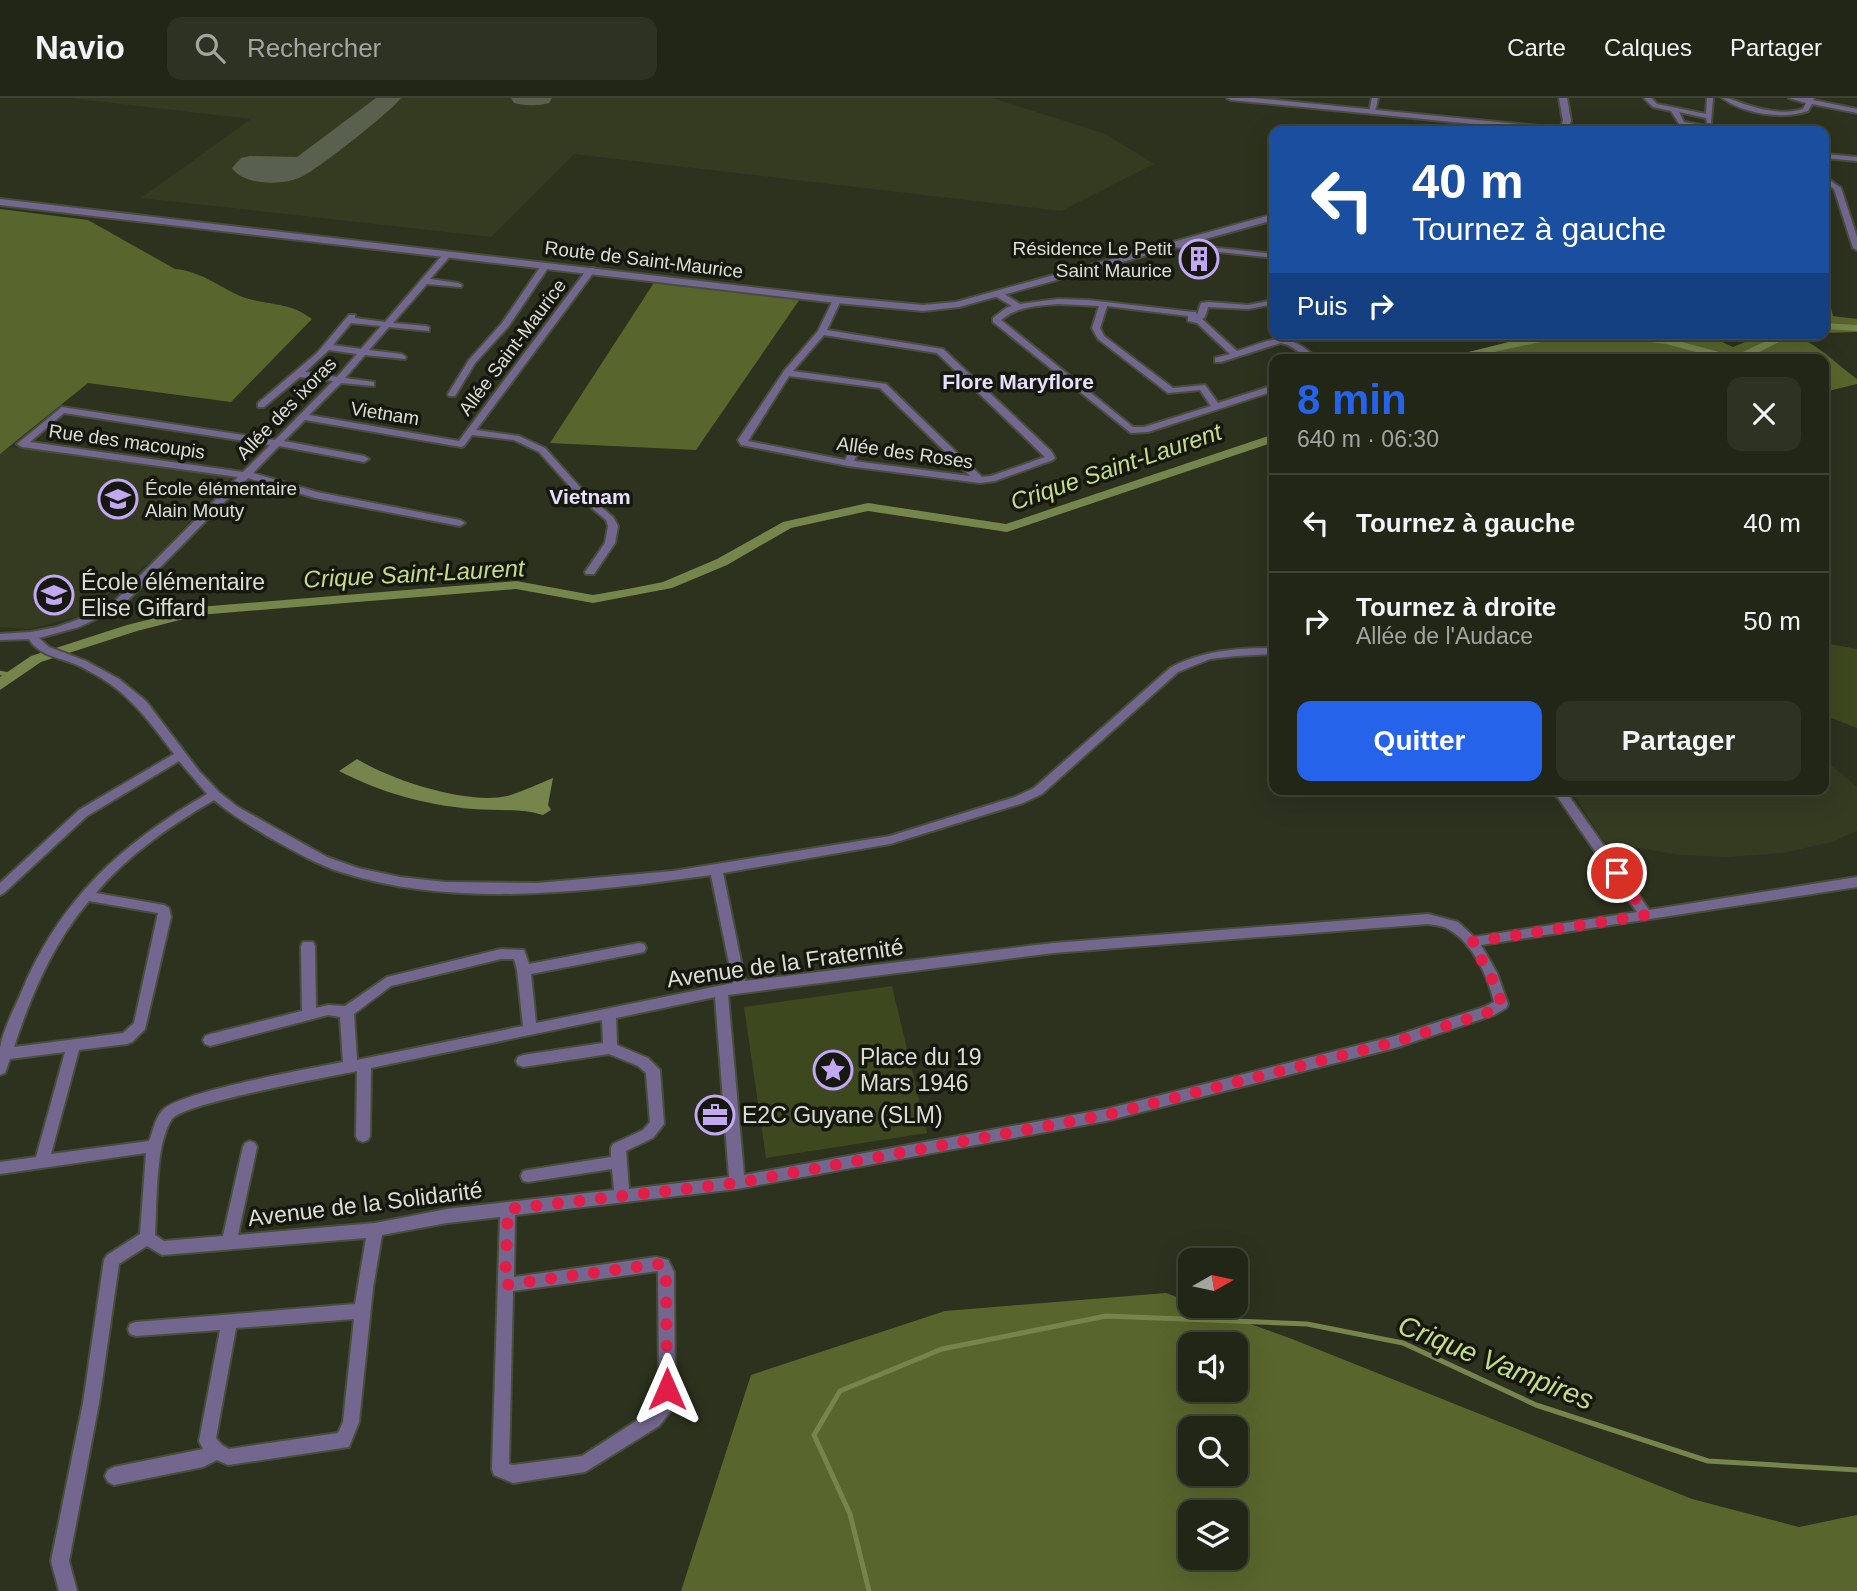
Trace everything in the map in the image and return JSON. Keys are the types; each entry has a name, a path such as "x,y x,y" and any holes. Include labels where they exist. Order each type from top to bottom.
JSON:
{"street":[{"path":"1231,98 1512,126"},
{"path":"1371,112 1375,98"},
{"path":"1563,98 1567,121 1565,126"},
{"path":"1647,98 1655,106 1708,116"},
{"path":"1710,98 1708,116 1710,126"},
{"path":"1725,98 1753,108 1793,113 1806,110 1810,100"},
{"path":"1793,98 1857,111"},
{"path":"1674,110 1680,124 1692,126"},
{"path":"1829,156 1857,159"},
{"path":"1829,182 1837,188 1857,248"},
{"name":"Route de Saint-Maurice","path":"0,202 923,308 956,305 1269,218"},
{"path":"1174,245 1269,255"},
{"name":"Allée des ixoras","path":"0,637 33,637 74,626 117,605 339,380 448,254"},
{"path":"452,394 472,362 505,325 546,265"},
{"name":"Allée Saint-Maurice","path":"461,444 591,270"},
{"path":"425,281 458,285"},
{"path":"998,294 1019,307"},
{"name":"Allée des Roses","path":"822,332 940,351 1050,456 992,479 980,480 848,463 744,443 743,440 787,373 822,332 837,300"},
{"path":"1191,319 1193,314 1059,300 1019,307 997,316 996,320 1131,430 1142,431 1269,390"},
{"path":"1191,319 1200,317 1204,305 1208,304 1248,307 1269,303"},
{"path":"1104,304 1096,328 1101,337 1171,391 1202,387 1216,406"},
{"path":"261,405 326,347 350,318 426,329"},
{"path":"1191,319 1200,321 1235,354"},
{"path":"1218,360 1281,340 1290,342 1307,354"},
{"path":"326,347 402,358"},
{"path":"787,373 883,386 980,480"},
{"path":"298,374 371,384"},
{"name":"Rue des macoupis","path":"246,474 22,444 62,410 277,443"},
{"name":"Vietnam","path":"303,417 461,444"},
{"path":"470,432 516,438 542,450 584,497 610,519 613,526 610,543 590,572"},
{"path":"848,463 859,441"},
{"path":"277,443 363,459"},
{"path":"246,474 314,495 460,523"},
{"path":"33,637 37,644 82,663 129,692 142,704 215,794 246,818 322,860 358,873 441,886 572,886 650,880 890,841 1018,800 1038,791 1174,670 1188,662 1243,651 1269,652"},
{"path":"0,890 83,813 181,755"},
{"path":"0,1069 32,984 58,932 83,896 106,871 163,825 215,794"},
{"path":"1562,795 1646,915"},
{"path":"716,870 740,987"},
{"path":"1501,1004 1499,992 1472,942 1857,882"},
{"path":"4,1054 127,1038 136,1032 165,917 164,911 83,896"},
{"name":"Avenue de la Fraternité","path":"154,1146 167,1114 184,1104 357,1064 740,987 1054,948 1428,919 1454,926 1472,942"},
{"path":"308,946 309,1014"},
{"path":"524,970 639,948"},
{"path":"210,1040 328,1010 347,1012 387,982 501,954 519,954 524,970 530,1029"},
{"path":"721,990 737,1183"},
{"name":"Avenue de la Solidarité","path":"147,1238 162,1248 375,1230 447,1216 737,1183 1106,1115 1395,1042 1489,1012 1501,1004"},
{"path":"347,1012 357,1064 363,1136"},
{"path":"609,1013 610,1048"},
{"path":"42,1162 73,1046"},
{"path":"523,1061 610,1048 643,1062 653,1070 657,1124 648,1134 618,1148 622,1196"},
{"path":"0,1168 154,1146 147,1238 112,1260 91,1403 60,1561 68,1591"},
{"path":"229,1242 250,1147"},
{"path":"528,1175 619,1162"},
{"path":"505,1285 663,1265 666,1272 667,1389 664,1406 653,1420 585,1464 513,1474 500,1469 505,1285 508,1209"},
{"path":"229,1322 207,1441 216,1451 228,1457 343,1441 351,1422 375,1230"},
{"path":"136,1329 363,1311"},
{"path":"114,1476 202,1459 216,1451"}],"shaded area":[{"path":"70,98 992,98 1106,134 1154,164 1061,211 574,154 491,237 141,198 251,119"},
{"path":"0,209 88,220 175,269 201,276 240,296 295,309 312,319 231,402 88,383 0,454"},
{"path":"657,278 802,296 696,450 550,443"},
{"path":"1829,300 1833,316 1857,319 1857,332 1829,333"},
{"path":"1531,340 1718,340 1733,347 1750,340 1804,340 1825,354 1484,354"},
{"path":"1829,357 1857,379 1857,384 1829,391"},
{"path":"8,447 79,452 233,476 154,559 80,616 30,629 0,627 0,453"},
{"path":"1829,644 1857,649 1857,728 1829,717"},
{"path":"357,759 389,775 430,789 471,797 507,796 553,778 548,805 551,810 543,815 473,809 404,797 339,771"},
{"path":"1829,763 1857,787 1857,831 1832,842 1783,853 1727,857 1680,855 1604,842 1574,795 1829,795"},
{"name":"Place du 19 Mars 1946","path":"892,986 927,1133 766,1158 744,1007"},
{"path":"1166,1293 1178,1298 1178,1318 1233,1318 1692,1499 1799,1527 1857,1515 1857,1591 681,1591 751,1375 945,1311"}],"waterway":[{"name":"Crique Saint-Laurent","path":"1829,326 1857,328"},
{"name":"Crique Saint-Laurent","path":"1467,354 1530,340"},
{"name":"Crique Saint-Laurent","path":"1660,340 1715,354"},
{"name":"Crique Saint-Laurent","path":"1747,354 1777,340"},
{"name":"Crique Saint-Laurent","path":"0,685 10,675 36,659 132,628 199,611 516,585 593,599 667,585 722,562 787,525 868,507 1007,528 1269,440"},
{"path":"0,673 10,675"},
{"name":"Crique Vampires","path":"869,1591 850,1514 814,1435 840,1391 942,1349 1106,1316 1307,1324 1403,1343 1536,1405 1708,1461 1857,1470"}],"taxiway":[{"path":"302,165 257,162 244,168 269,175 295,171 390,98"},
{"path":"522,98 541,98"}],"place":[{"name":"Résidence Le Petit Saint Maurice","path":"1199,259"},
{"name":"École élémentaire Alain Mouty","path":"118,499"},
{"name":"École élémentaire Elise Giffard","path":"54,595"},
{"name":"Place du 19 Mars 1946","path":"833,1070"},
{"name":"E2C Guyane (SLM)","path":"715,1115"}],"district":[{"name":"Flore Maryflore","path":"1018,382"},
{"name":"Vietnam","path":"590,497"}],"route":[{"path":"667,1389 666,1272 663,1265 505,1285 508,1209 737,1183 946,1146 1106,1115 1395,1042 1489,1012 1501,1004 1499,992 1472,942 1646,915 1617,873"}]}
